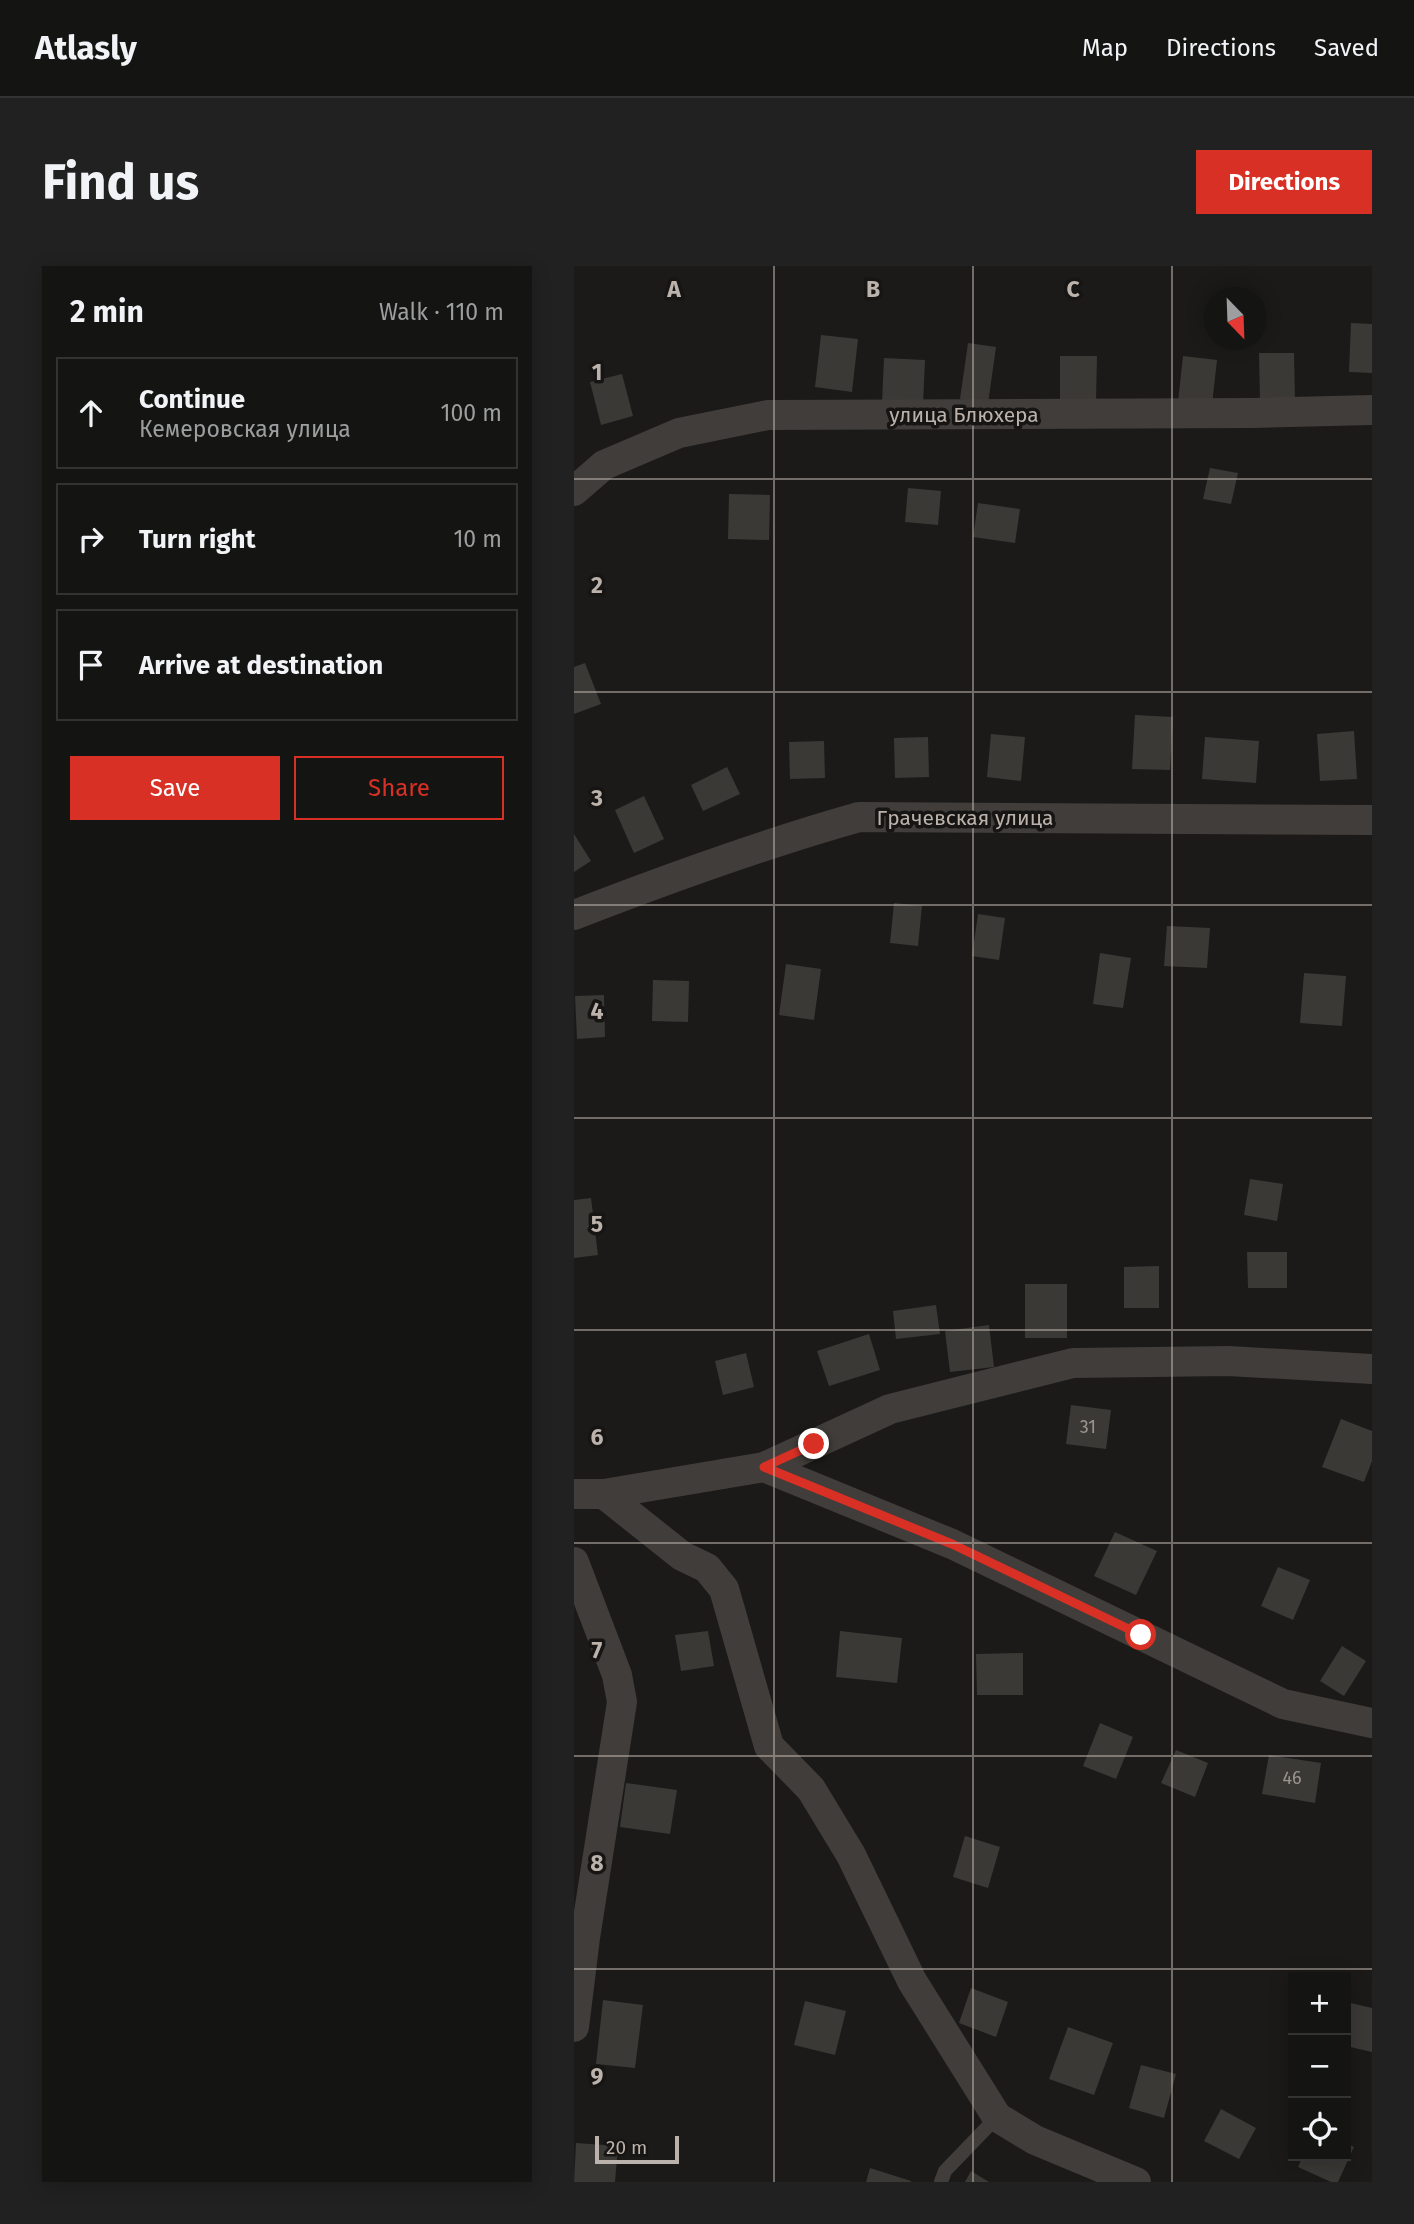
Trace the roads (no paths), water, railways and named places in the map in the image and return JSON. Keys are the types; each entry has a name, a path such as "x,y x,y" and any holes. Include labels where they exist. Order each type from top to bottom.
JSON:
{"street":[{"name":"улица Блюхера","path":"574,491 604,465 679,433 768,415 1372,411"},
{"name":"Грачевская улица","path":"574,915 784,840 859,817 1372,820"},
{"path":"574,1494 604,1494 764,1467 890,1409 1073,1363 1228,1361 1372,1369"},
{"path":"764,1467 952,1544 1283,1704 1372,1723"},
{"path":"604,1494 682,1556 707,1568 724,1589 769,1746 811,1789 851,1855 912,1981 997,2117 1035,2140 1136,2182"},
{"path":"574,1562 617,1675 622,1702 579,1937 574,2027"}],"lane":[{"path":"941,2182 945,2171 997,2117"}]}
